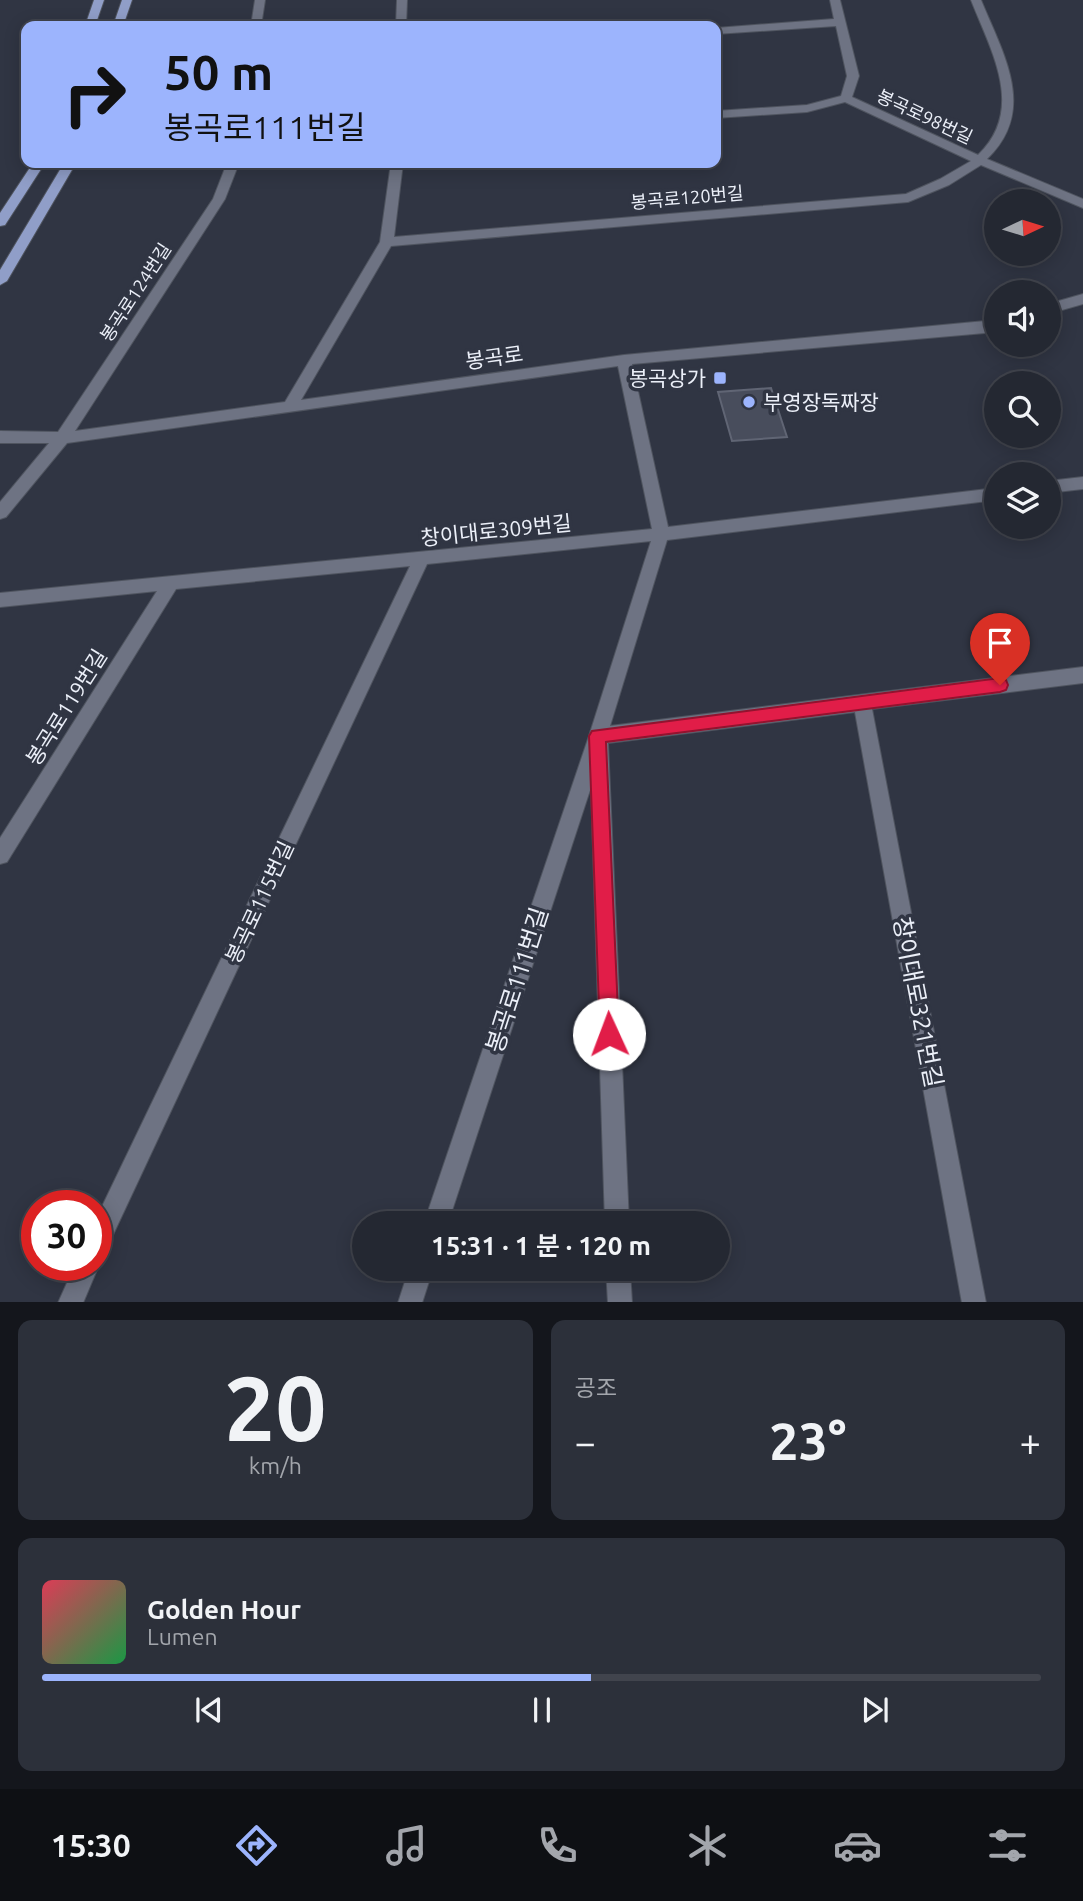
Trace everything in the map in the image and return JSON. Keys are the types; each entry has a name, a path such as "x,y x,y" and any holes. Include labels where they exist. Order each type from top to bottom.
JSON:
{"main road":[{"path":"92,21 99,0"},
{"path":"120,21 127,0"},
{"path":"0,222 37,168"},
{"path":"0,281 67,168"}],"street":[{"path":"257,21 260,0"},
{"path":"401,21 402,0"},
{"name":"봉곡로98번길","path":"835,0 853,76 846,98 981,161 1083,204"},
{"name":"봉곡로120번길","path":"387,242 908,198 954,179 981,161 1002,134 1008,94 976,0"},
{"path":"721,31 841,22"},
{"path":"721,116 807,108 846,98"},
{"name":"봉곡로124번길","path":"0,513 62,438 219,199 231,168"},
{"path":"289,407 387,242 396,168"},
{"path":"1061,305 1083,299"},
{"name":"봉곡로","path":"0,437 62,438 624,360 984,328"},
{"name":"봉곡로111번길","path":"440,1211 598,736 661,534 624,360"},
{"path":"1061,486 1083,483"},
{"name":"창이대로309번길","path":"0,600 661,534 984,495"},
{"name":"봉곡로115번길","path":"112,1212 421,559"},
{"name":"봉곡로119번길","path":"0,855 172,583"},
{"path":"617,1211 598,736 1083,675"},
{"name":"창이대로321번길","path":"862,702 974,1302"},
{"path":"69,1302 79,1281"},
{"path":"410,1302 417,1281"},
{"path":"619,1281 620,1302"}],"building":[{"path":"771,388 787,437 732,441 718,392"}],"place":[{"name":"봉곡상가","path":"720,378"},
{"name":"부영장독짜장","path":"749,402"}],"route":[{"path":"609,1034 598,736 1000,685"}]}
